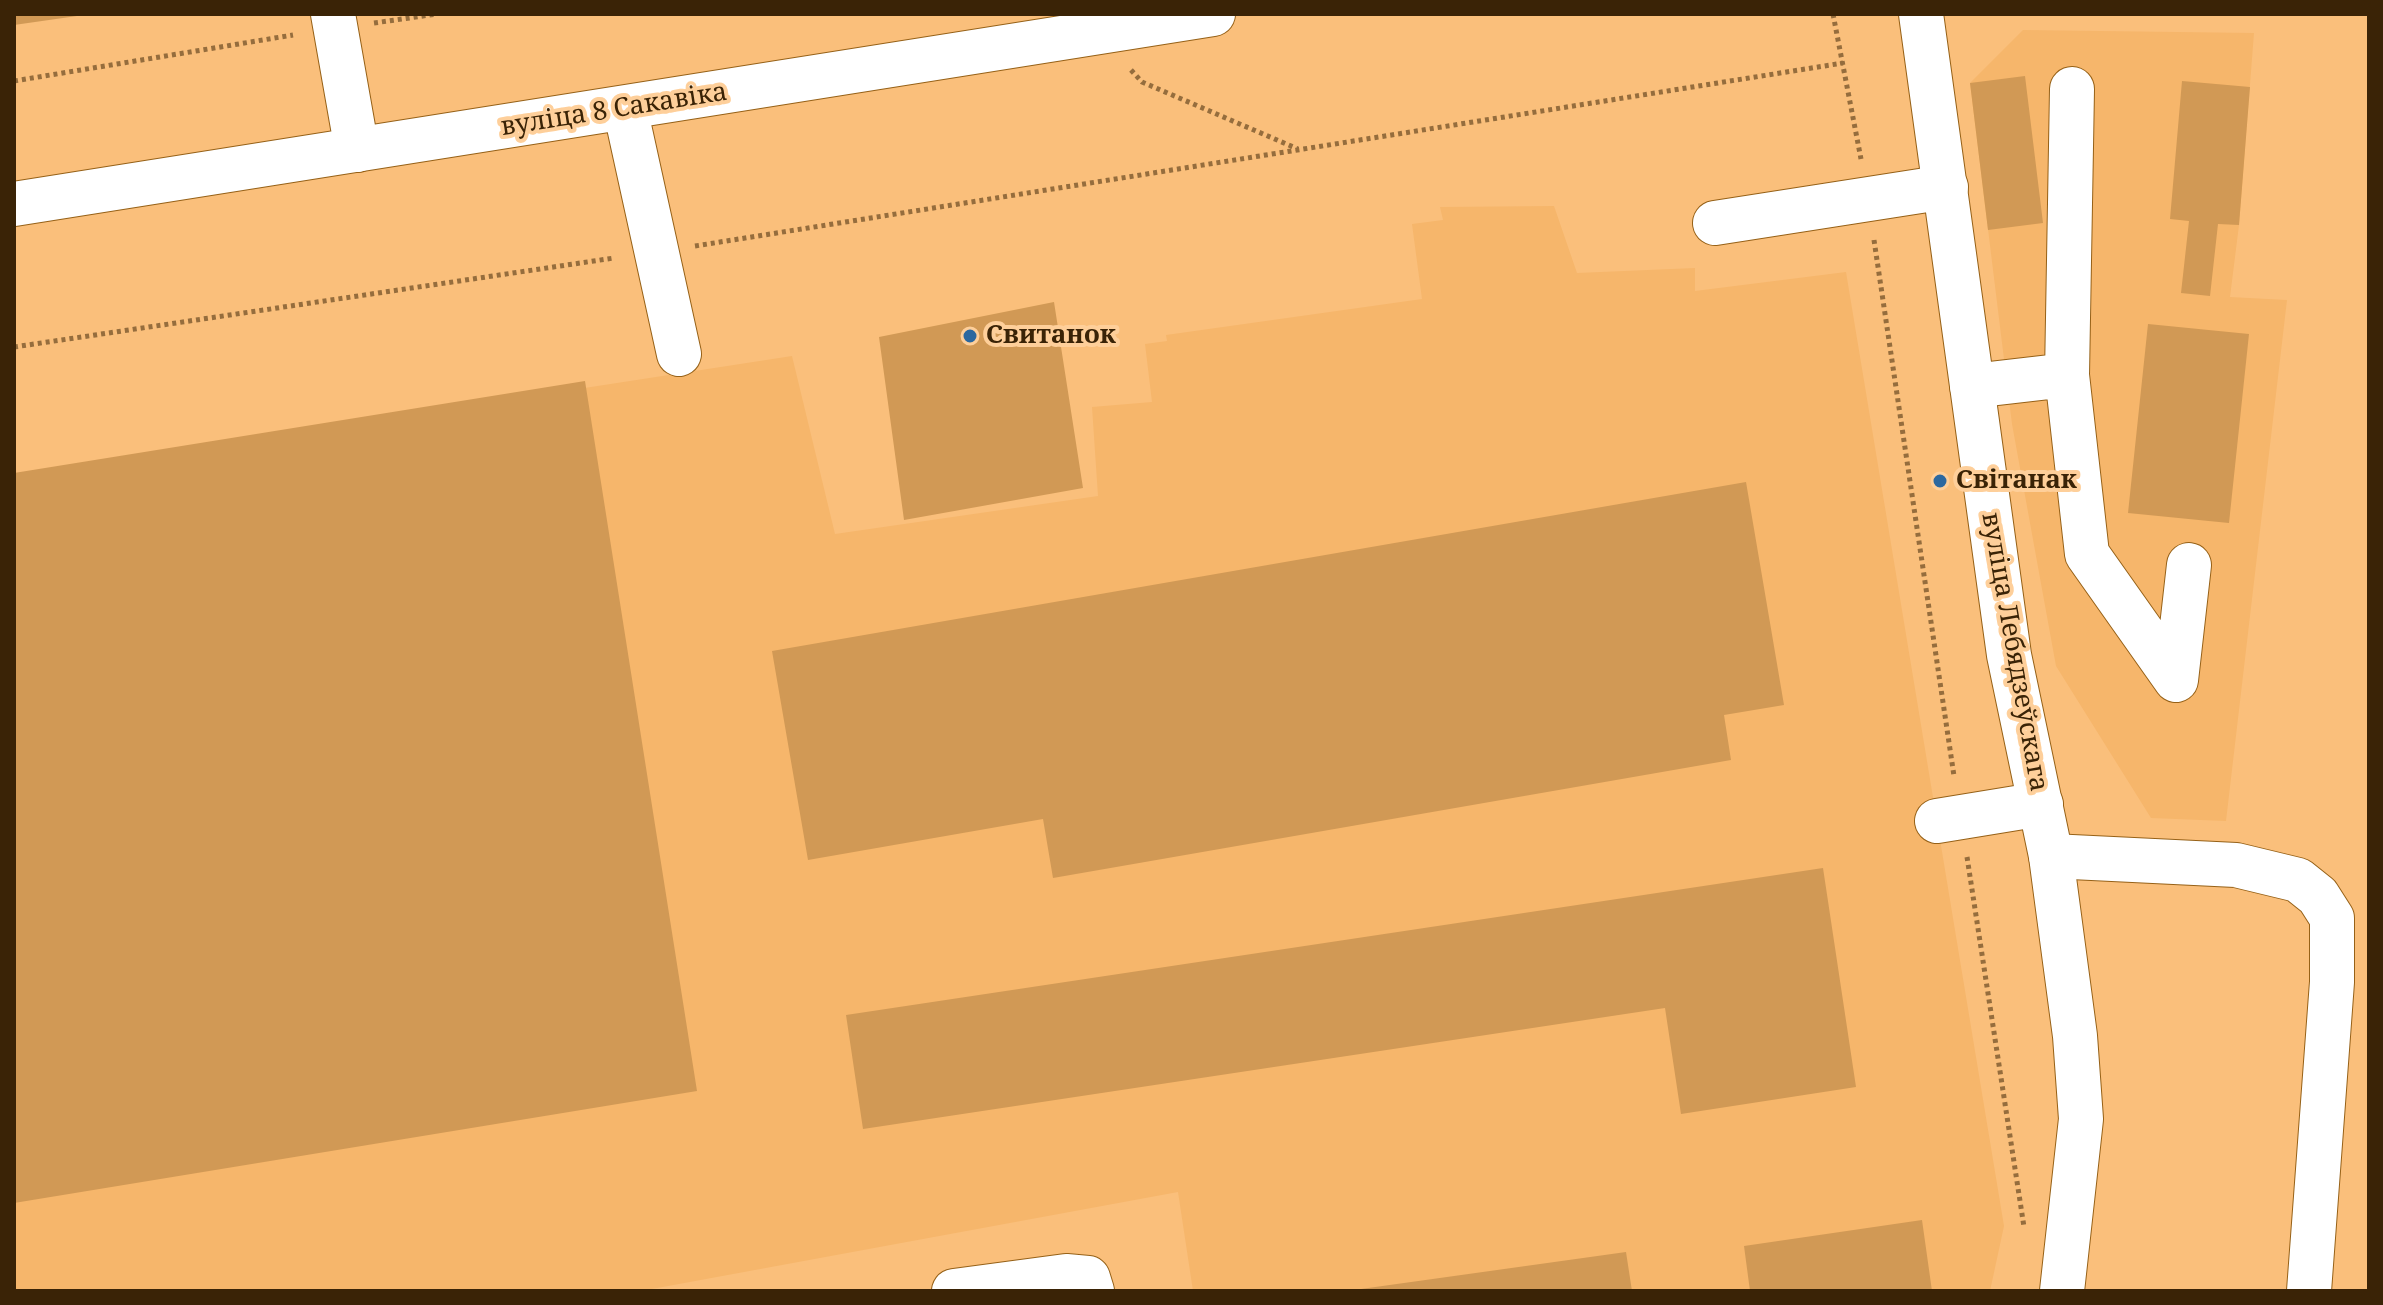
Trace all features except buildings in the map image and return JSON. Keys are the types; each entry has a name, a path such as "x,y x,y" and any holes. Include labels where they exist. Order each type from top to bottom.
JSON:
{"main road":[{"name":"вуліца 8 Сакавіка","path":"14,204 1213,14"},
{"name":"вуліца Лебядзеўскага","path":"1921,14 2009,655 2051,856 2075,1036 2081,1119 2062,1291"},
{"path":"335,21 357,150"},
{"path":"2072,89 2067,375 2087,554 2176,680 2189,565"},
{"path":"625,108 679,354"},
{"path":"1715,223 1946,187"},
{"path":"1972,386 2067,375"},
{"path":"1949,819 2041,804"},
{"path":"2051,856 2236,865 2298,880 2318,896 2332,918 2332,982 2309,1291"},
{"path":"954,1291 1066,1276 1088,1278 1092,1291"}],"path":[{"path":"14,81 335,21 437,14"},
{"path":"1833,14 1868,199 1949,819 2024,1228"},
{"path":"1094,32 1142,82 1299,150"},
{"path":"14,347 656,252 1843,63"}],"shaded area":[{"path":"2023,30 2254,33 2239,225 2230,297 2287,300 2226,821 2151,818 2056,666 2012,424 1970,83"},
{"name":"Світанак","path":"1554,206 1577,273 1695,268 1695,291 1846,272 2004,1226 1990,1291 1193,1291 1178,1192 641,1291 14,1291 14,476 792,356 835,534 1098,496 1092,407 1152,402 1145,344 1167,341 1166,335 1422,299 1412,224 1443,220 1440,207"}],"place":[{"name":"Свитанок","path":"970,336"},
{"name":"Світанак","path":"1940,481"}]}
